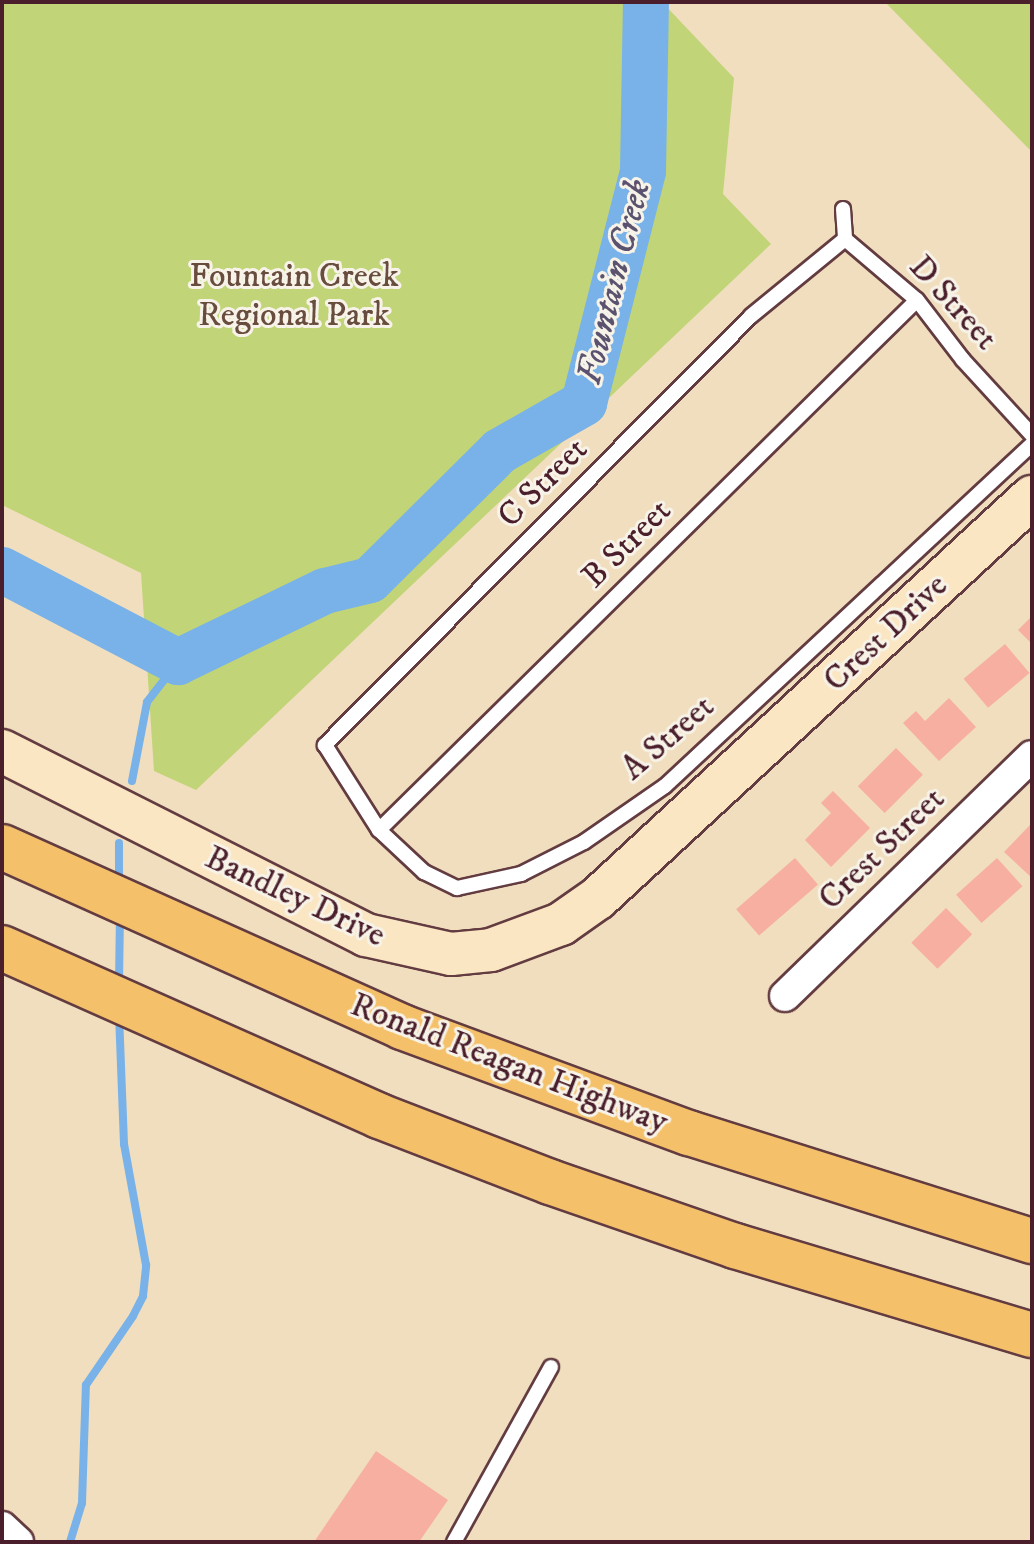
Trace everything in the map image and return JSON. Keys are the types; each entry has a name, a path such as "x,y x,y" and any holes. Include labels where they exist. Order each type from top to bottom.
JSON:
{"highway":[{"name":"Ronald Reagan Highway","path":"2,847 196,937 402,1027 549,1083 915,1208 1032,1241"},
{"path":"2,948 198,1037 550,1182 750,1250 1032,1335"}],"street":[{"name":"Crest Drive","path":"741,770 1032,497"},
{"name":"Bandley Drive","path":"2,751 313,912 366,935 451,954 491,950 561,924 598,898 741,770"},
{"name":"Crest Street","path":"785,996 1032,756"},
{"path":"2,1527 18,1542"}],"lane":[{"path":"843,209 845,239"},
{"name":"D Street","path":"845,239 917,300 963,360 1032,435"},
{"name":"C Street","path":"325,745 751,316 845,239"},
{"name":"B Street","path":"379,830 917,300"},
{"name":"A Street","path":"325,745 379,830 424,872 457,888 521,874 584,842 665,786 1032,444"},
{"path":"454,1542 551,1367"}],"green space":[{"name":"Fountain Creek Regional Park","path":"2,2 662,2 734,78 723,194 771,244 196,790 154,771 141,573 2,505"},
{"path":"885,2 1032,2 1032,152"}],"building":[{"path":"1032,616 1032,644 1018,630"},
{"path":"1005,644 1029,673 988,708 964,679"},
{"path":"949,698 976,727 939,761 903,723 916,711 925,721"},
{"path":"896,748 923,775 885,813 858,786"},
{"path":"833,791 870,828 831,867 805,840 831,813 821,803"},
{"path":"1032,823 1032,878 1004,852"},
{"path":"795,858 818,884 759,936 736,909"},
{"path":"997,858 1022,886 982,923 956,895"},
{"path":"946,908 972,934 938,969 911,943"},
{"path":"376,1451 448,1500 419,1542 314,1542"}],"waterway":[{"name":"Fountain Creek","path":"2,570 178,662 325,591 370,580 500,451 584,403 643,171 646,2"},
{"path":"132,781 147,702 178,662"},
{"path":"119,843 119,884"},
{"path":"119,984 120,914"},
{"path":"70,1542 82,1503 86,1385 133,1316 143,1296 146,1265 124,1144 119,1014"}]}
